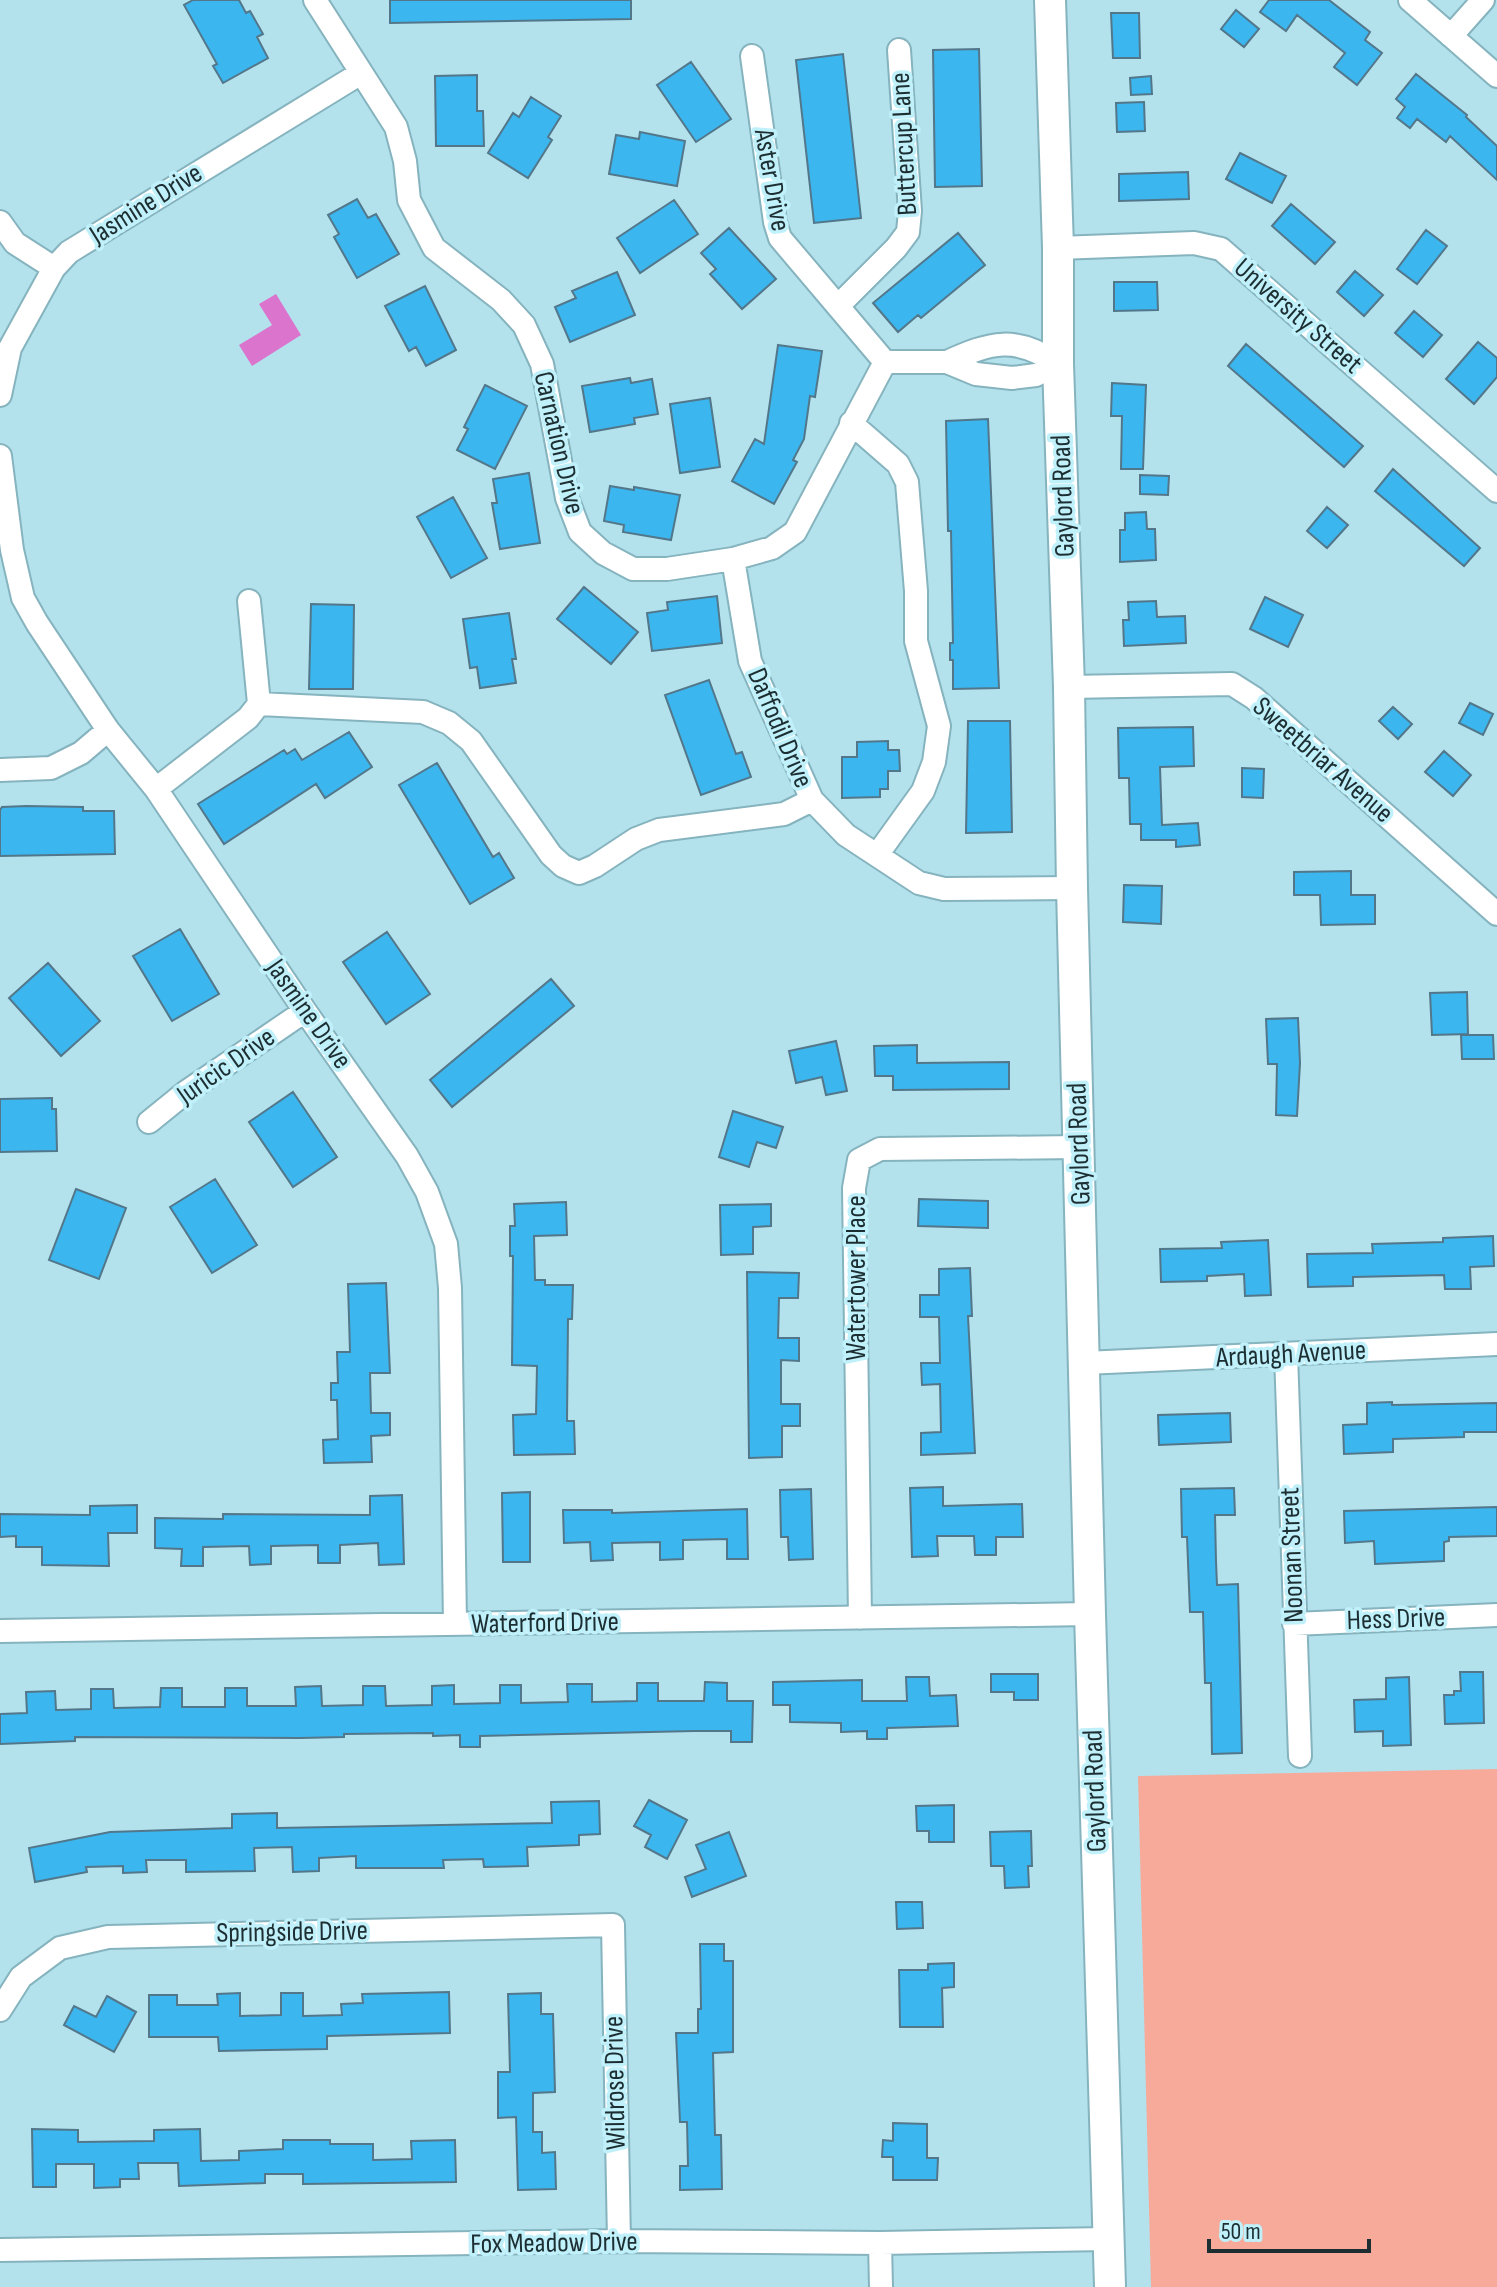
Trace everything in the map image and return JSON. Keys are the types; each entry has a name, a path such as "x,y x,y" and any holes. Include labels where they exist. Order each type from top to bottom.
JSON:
{"street":[{"name":"Carnation Drive","path":"315,0 396,127 405,161 409,200 434,248 501,300 524,325 542,364 567,498 580,532 603,553 633,569 667,569 733,559 772,548 795,532 885,362"},
{"name":"Gaylord Road","path":"1050,0 1110,2287"},
{"path":"1410,0 1497,76"},
{"path":"1451,36 1483,0"},
{"name":"Buttercup Lane","path":"838,306 908,232 910,211 899,50"},
{"name":"Aster Drive","path":"752,56 775,222 780,238 885,362"},
{"name":"Jasmine Drive","path":"0,395 5,348 54,268 85,241 361,73"},
{"path":"0,222 15,243 54,268"},
{"name":"University Street","path":"1058,248 1194,243 1221,249 1497,491"},
{"path":"947,362 968,352 1009,343 1038,351 1058,364"},
{"path":"885,362 947,362 976,374 1012,378 1036,375 1058,364"},
{"path":"851,423 898,464 907,482 916,591 916,641 939,726 934,762 923,791 877,855"},
{"name":"Jasmine Drive","path":"0,456 6,550 23,598 37,623 108,730 156,789 407,1156 427,1192 446,1244 450,1288 455,1624"},
{"name":"Daffodil Drive","path":"733,559 750,661 812,800 846,835 919,883 944,889 1072,888"},
{"path":"156,789 248,718 259,704 249,601"},
{"name":"Sweetbriar Avenue","path":"1069,687 1232,684 1254,698 1497,914"},
{"path":"259,704 423,712 449,723 471,741 551,855 563,866 579,873 636,839 659,830 784,814 812,800"},
{"path":"0,770 51,768 81,753 108,730"},
{"name":"Juricic Drive","path":"149,1122 186,1092 305,1011"},
{"name":"Watertower Place","path":"860,1618 854,1188 859,1160 880,1149 1079,1147"},
{"name":"Ardaugh Avenue","path":"1085,1363 1497,1344"},
{"name":"Noonan Street","path":"1286,1354 1300,1756"},
{"name":"Waterford Drive","path":"0,1631 1090,1614"},
{"name":"Hess Drive","path":"1294,1624 1497,1615"},
{"name":"Springside Drive","path":"0,2010 21,1977 60,1948 108,1937 613,1925"},
{"name":"Wildrose Drive","path":"613,1925 619,2241"},
{"name":"Fox Meadow Drive","path":"0,2250 619,2241 880,2243 1108,2239"},
{"path":"880,2243 881,2287"}],"shaded area":[{"path":"276,294 301,335 252,366 239,345 272,325 259,304"},
{"path":"1497,1769 1497,2287 1151,2287 1138,1776"}],"building":[{"path":"193,0 239,0 246,13 250,11 263,34 257,37 268,58 223,83 213,66 217,64 184,5"},
{"path":"390,0 631,0 631,19 390,23"},
{"path":"1269,0 1329,0 1370,32 1365,40 1382,53 1357,85 1334,67 1345,53 1297,15 1286,31 1260,12"},
{"path":"1236,10 1259,29 1244,47 1221,29"},
{"path":"1111,13 1139,13 1140,58 1113,58"},
{"path":"979,49 982,186 935,187 933,50"},
{"path":"843,54 861,218 814,223 796,60"},
{"path":"691,62 731,119 696,142 657,85"},
{"path":"1416,74 1467,115 1497,146 1497,180 1450,136 1446,142 1417,119 1410,128 1397,118 1405,107 1396,99"},
{"path":"477,75 477,111 483,111 484,146 436,146 435,76"},
{"path":"1151,76 1152,94 1131,95 1130,78"},
{"path":"531,97 561,116 548,137 552,140 528,178 488,153 513,113 519,117"},
{"path":"1144,102 1145,131 1117,132 1116,103"},
{"path":"640,132 685,141 677,186 609,174 616,135 639,139"},
{"path":"1240,153 1286,176 1272,203 1226,179"},
{"path":"1188,172 1189,199 1119,201 1119,174"},
{"path":"357,199 368,218 376,214 399,254 357,278 334,237 339,234 328,215"},
{"path":"674,200 698,234 640,273 617,238"},
{"path":"1291,204 1335,242 1315,264 1272,226"},
{"path":"729,228 776,279 742,309 710,274 716,269 701,253"},
{"path":"1426,230 1447,246 1417,284 1397,269"},
{"path":"958,233 985,265 921,318 918,315 898,332 873,303"},
{"path":"1355,271 1383,295 1364,316 1337,292"},
{"path":"617,272 635,315 570,342 555,307 576,298 572,291"},
{"path":"1114,282 1157,282 1158,310 1114,311"},
{"path":"425,286 456,350 426,366 416,347 409,351 385,306"},
{"path":"1414,311 1442,335 1423,357 1395,333"},
{"path":"1478,342 1497,358 1497,377 1474,404 1446,379"},
{"path":"1246,344 1363,446 1344,467 1228,366"},
{"path":"778,345 822,351 815,397 810,396 804,439 793,460 797,462 774,504 732,481 755,439 764,444"},
{"path":"630,378 631,383 652,379 658,414 634,418 635,424 590,432 582,386"},
{"path":"1112,383 1146,385 1143,469 1121,469 1122,416 1111,416"},
{"path":"485,385 527,406 495,469 457,450 468,429 464,427"},
{"path":"710,398 720,467 680,473 670,404"},
{"path":"988,419 999,688 953,689 946,421"},
{"path":"1393,469 1480,548 1464,566 1375,491"},
{"path":"529,473 540,543 500,549 492,503 497,503 493,479"},
{"path":"1140,475 1169,476 1168,495 1140,494"},
{"path":"610,486 680,495 671,540 623,532 624,525 604,521"},
{"path":"453,497 487,558 451,578 417,517"},
{"path":"1327,507 1348,525 1327,548 1307,531"},
{"path":"1146,512 1147,529 1155,529 1156,560 1120,562 1120,530 1125,530 1125,513"},
{"path":"584,587 638,632 611,664 557,619"},
{"path":"717,596 722,643 652,651 647,613 668,610 667,602"},
{"path":"1265,597 1303,615 1288,647 1250,629"},
{"path":"1156,601 1157,617 1185,616 1186,643 1124,646 1123,620 1129,620 1128,602"},
{"path":"311,604 354,605 353,689 309,689"},
{"path":"509,613 516,683 480,688 477,667 470,668 463,619"},
{"path":"709,680 736,754 742,752 751,777 701,795 665,695"},
{"path":"1470,703 1493,714 1483,735 1459,723"},
{"path":"1393,707 1412,724 1398,739 1379,721"},
{"path":"968,721 1010,721 1012,832 966,833"},
{"path":"1193,727 1194,766 1160,767 1162,825 1198,823 1200,845 1176,847 1176,840 1141,840 1141,824 1130,824 1129,778 1119,778 1118,728"},
{"path":"349,732 372,767 325,798 316,784 224,844 198,804 284,750 287,754 295,749 302,760"},
{"path":"888,741 888,750 899,750 900,771 888,771 888,789 880,789 880,797 842,798 842,757 857,757 857,742"},
{"path":"1444,751 1471,775 1453,796 1425,772"},
{"path":"437,763 493,857 499,853 514,878 470,904 399,785"},
{"path":"1242,768 1264,769 1263,798 1242,797"},
{"path":"2,807 114,811 115,854 0,856 0,810"},
{"path":"1351,871 1351,895 1375,895 1375,924 1321,925 1320,895 1294,895 1294,872"},
{"path":"1124,885 1162,886 1161,924 1123,922"},
{"path":"180,929 219,994 172,1021 133,956"},
{"path":"387,932 430,994 386,1024 343,962"},
{"path":"48,963 100,1021 61,1056 9,998"},
{"path":"551,979 574,1006 452,1107 430,1080"},
{"path":"1467,992 1468,1034 1432,1035 1430,993"},
{"path":"1298,1018 1300,1063 1297,1116 1276,1115 1277,1064 1268,1064 1266,1019"},
{"path":"1461,1035 1493,1035 1494,1059 1462,1059"},
{"path":"836,1041 847,1091 826,1095 822,1077 796,1083 789,1051"},
{"path":"917,1045 917,1063 1009,1062 1009,1089 893,1090 893,1076 875,1076 874,1046"},
{"path":"293,1092 337,1157 293,1187 249,1122"},
{"path":"52,1098 52,1109 56,1109 57,1151 0,1152 0,1099"},
{"path":"733,1111 783,1127 776,1148 757,1142 749,1167 719,1157"},
{"path":"215,1179 257,1245 212,1273 170,1207"},
{"path":"76,1189 126,1208 99,1279 49,1260"},
{"path":"919,1199 988,1201 988,1228 918,1226"},
{"path":"566,1202 567,1235 534,1236 535,1280 545,1280 545,1285 573,1285 572,1319 568,1319 567,1421 574,1421 575,1454 514,1455 513,1415 536,1414 537,1366 512,1365 513,1256 510,1256 510,1226 515,1226 514,1204"},
{"path":"771,1204 771,1226 753,1227 753,1254 721,1255 720,1205"},
{"path":"1493,1236 1494,1266 1470,1267 1471,1289 1445,1289 1444,1275 1353,1277 1353,1286 1308,1287 1307,1254 1373,1253 1372,1244 1443,1242 1443,1238"},
{"path":"1268,1240 1271,1295 1245,1296 1244,1274 1207,1276 1207,1281 1161,1282 1160,1249 1222,1248 1221,1242"},
{"path":"970,1268 972,1316 968,1316 975,1453 921,1455 921,1433 941,1432 940,1384 922,1385 921,1363 940,1363 939,1317 920,1317 920,1295 939,1295 939,1269"},
{"path":"747,1272 799,1273 798,1298 779,1298 778,1338 799,1338 799,1361 781,1360 781,1404 800,1404 800,1426 782,1426 782,1457 749,1458"},
{"path":"386,1283 390,1373 370,1373 371,1413 390,1413 390,1435 371,1436 372,1462 324,1463 323,1440 338,1439 337,1400 331,1400 331,1383 338,1383 337,1352 350,1352 348,1284"},
{"path":"1392,1402 1392,1405 1497,1403 1497,1432 1464,1432 1464,1437 1393,1439 1393,1452 1344,1454 1343,1425 1367,1424 1367,1403"},
{"path":"1230,1413 1231,1442 1159,1445 1158,1415"},
{"path":"943,1487 943,1506 1022,1504 1023,1537 996,1537 996,1555 975,1555 974,1536 937,1536 938,1556 912,1557 910,1488"},
{"path":"1234,1488 1235,1515 1215,1515 1216,1561 1217,1585 1238,1584 1242,1753 1212,1754 1211,1683 1205,1683 1203,1612 1190,1612 1187,1537 1182,1537 1181,1489"},
{"path":"811,1489 813,1559 789,1560 788,1537 781,1537 780,1490"},
{"path":"530,1492 530,1562 503,1562 502,1493"},
{"path":"402,1495 404,1564 379,1565 378,1543 340,1545 340,1563 318,1563 318,1545 271,1546 271,1564 250,1565 249,1546 203,1547 203,1566 181,1566 182,1549 155,1548 155,1518 223,1519 223,1514 370,1515 370,1496"},
{"path":"137,1505 137,1533 108,1533 109,1566 42,1565 42,1547 16,1547 16,1536 0,1537 0,1514 90,1515 90,1506"},
{"path":"1497,1507 1497,1536 1449,1537 1449,1541 1444,1542 1444,1561 1375,1564 1374,1541 1345,1543 1344,1511"},
{"path":"747,1509 748,1559 727,1559 727,1539 683,1540 683,1559 660,1560 660,1542 612,1543 613,1560 591,1561 590,1542 564,1543 563,1510 612,1510 612,1513"},
{"path":"1460,1672 1483,1672 1484,1723 1445,1724 1444,1695 1461,1691"},
{"path":"991,1674 1038,1674 1038,1700 1014,1700 1014,1692 991,1692"},
{"path":"906,1677 929,1677 930,1696 956,1695 958,1726 887,1728 887,1739 867,1739 867,1731 841,1732 841,1723 790,1722 790,1705 773,1705 773,1682 862,1680 862,1701 907,1701"},
{"path":"1409,1677 1411,1745 1383,1746 1383,1731 1355,1732 1354,1700 1386,1699 1386,1678"},
{"path":"705,1682 727,1683 727,1701 753,1701 752,1742 731,1742 731,1731 694,1731 480,1736 480,1747 460,1747 460,1735 433,1736 433,1733 300,1738 75,1737 75,1741 0,1744 0,1714 27,1713 26,1692 55,1691 56,1710 91,1709 91,1689 113,1689 114,1708 160,1707 161,1688 182,1688 182,1707 225,1707 225,1688 247,1688 247,1706 296,1706 295,1687 321,1686 322,1706 363,1705 363,1686 385,1686 386,1706 432,1705 432,1686 454,1685 454,1704 500,1703 500,1685 521,1685 521,1703 568,1702 567,1684 592,1684 592,1702 637,1701 637,1683 658,1683 658,1701 704,1701"},
{"path":"649,1800 687,1820 667,1859 645,1847 651,1835 634,1826"},
{"path":"599,1801 600,1834 579,1835 579,1845 527,1847 528,1866 484,1867 483,1859 443,1860 444,1868 356,1868 356,1856 319,1858 319,1871 293,1872 292,1847 254,1848 255,1871 186,1872 186,1860 146,1860 147,1872 123,1873 123,1866 86,1867 87,1872 35,1882 29,1848 110,1832 232,1828 232,1814 277,1813 277,1828 552,1823 551,1802"},
{"path":"954,1805 954,1842 929,1842 929,1831 917,1831 916,1806"},
{"path":"1031,1831 1029,1887 1005,1888 1004,1866 991,1866 990,1832"},
{"path":"729,1832 746,1876 692,1897 685,1877 706,1869 696,1845"},
{"path":"896,1902 922,1902 923,1928 897,1929"},
{"path":"700,1944 724,1944 724,1961 733,1961 733,2052 713,2053 715,2135 721,2135 722,2189 680,2190 680,2166 688,2166 687,2122 680,2122 676,2033 698,2033 698,2009 701,2009"},
{"path":"954,1963 954,1987 942,1988 943,2027 900,2027 899,1970 928,1970 928,1964"},
{"path":"449,1992 450,2033 327,2036 327,2049 219,2051 218,2037 149,2037 149,1995 177,1995 177,2005 218,2005 217,1994 240,1993 240,2016 281,2015 281,1993 303,1993 303,2016 342,2015 341,2004 363,2003 362,1994"},
{"path":"541,1993 541,2014 553,2014 555,2092 533,2093 533,2132 542,2132 542,2153 555,2152 556,2189 518,2190 516,2117 498,2118 498,2072 510,2072 508,1994"},
{"path":"107,1996 136,2012 114,2052 64,2025 74,2006 96,2017"},
{"path":"893,2123 927,2124 927,2158 938,2158 937,2180 893,2180 893,2157 882,2157 883,2140 893,2141"},
{"path":"32,2129 78,2130 78,2142 154,2141 154,2130 200,2129 201,2161 239,2160 239,2151 283,2149 283,2140 373,2144 373,2160 412,2159 411,2141 455,2140 456,2182 303,2184 303,2174 265,2174 265,2183 179,2186 178,2163 138,2163 139,2179 120,2179 120,2187 94,2188 94,2164 56,2164 56,2187 33,2187"}]}
